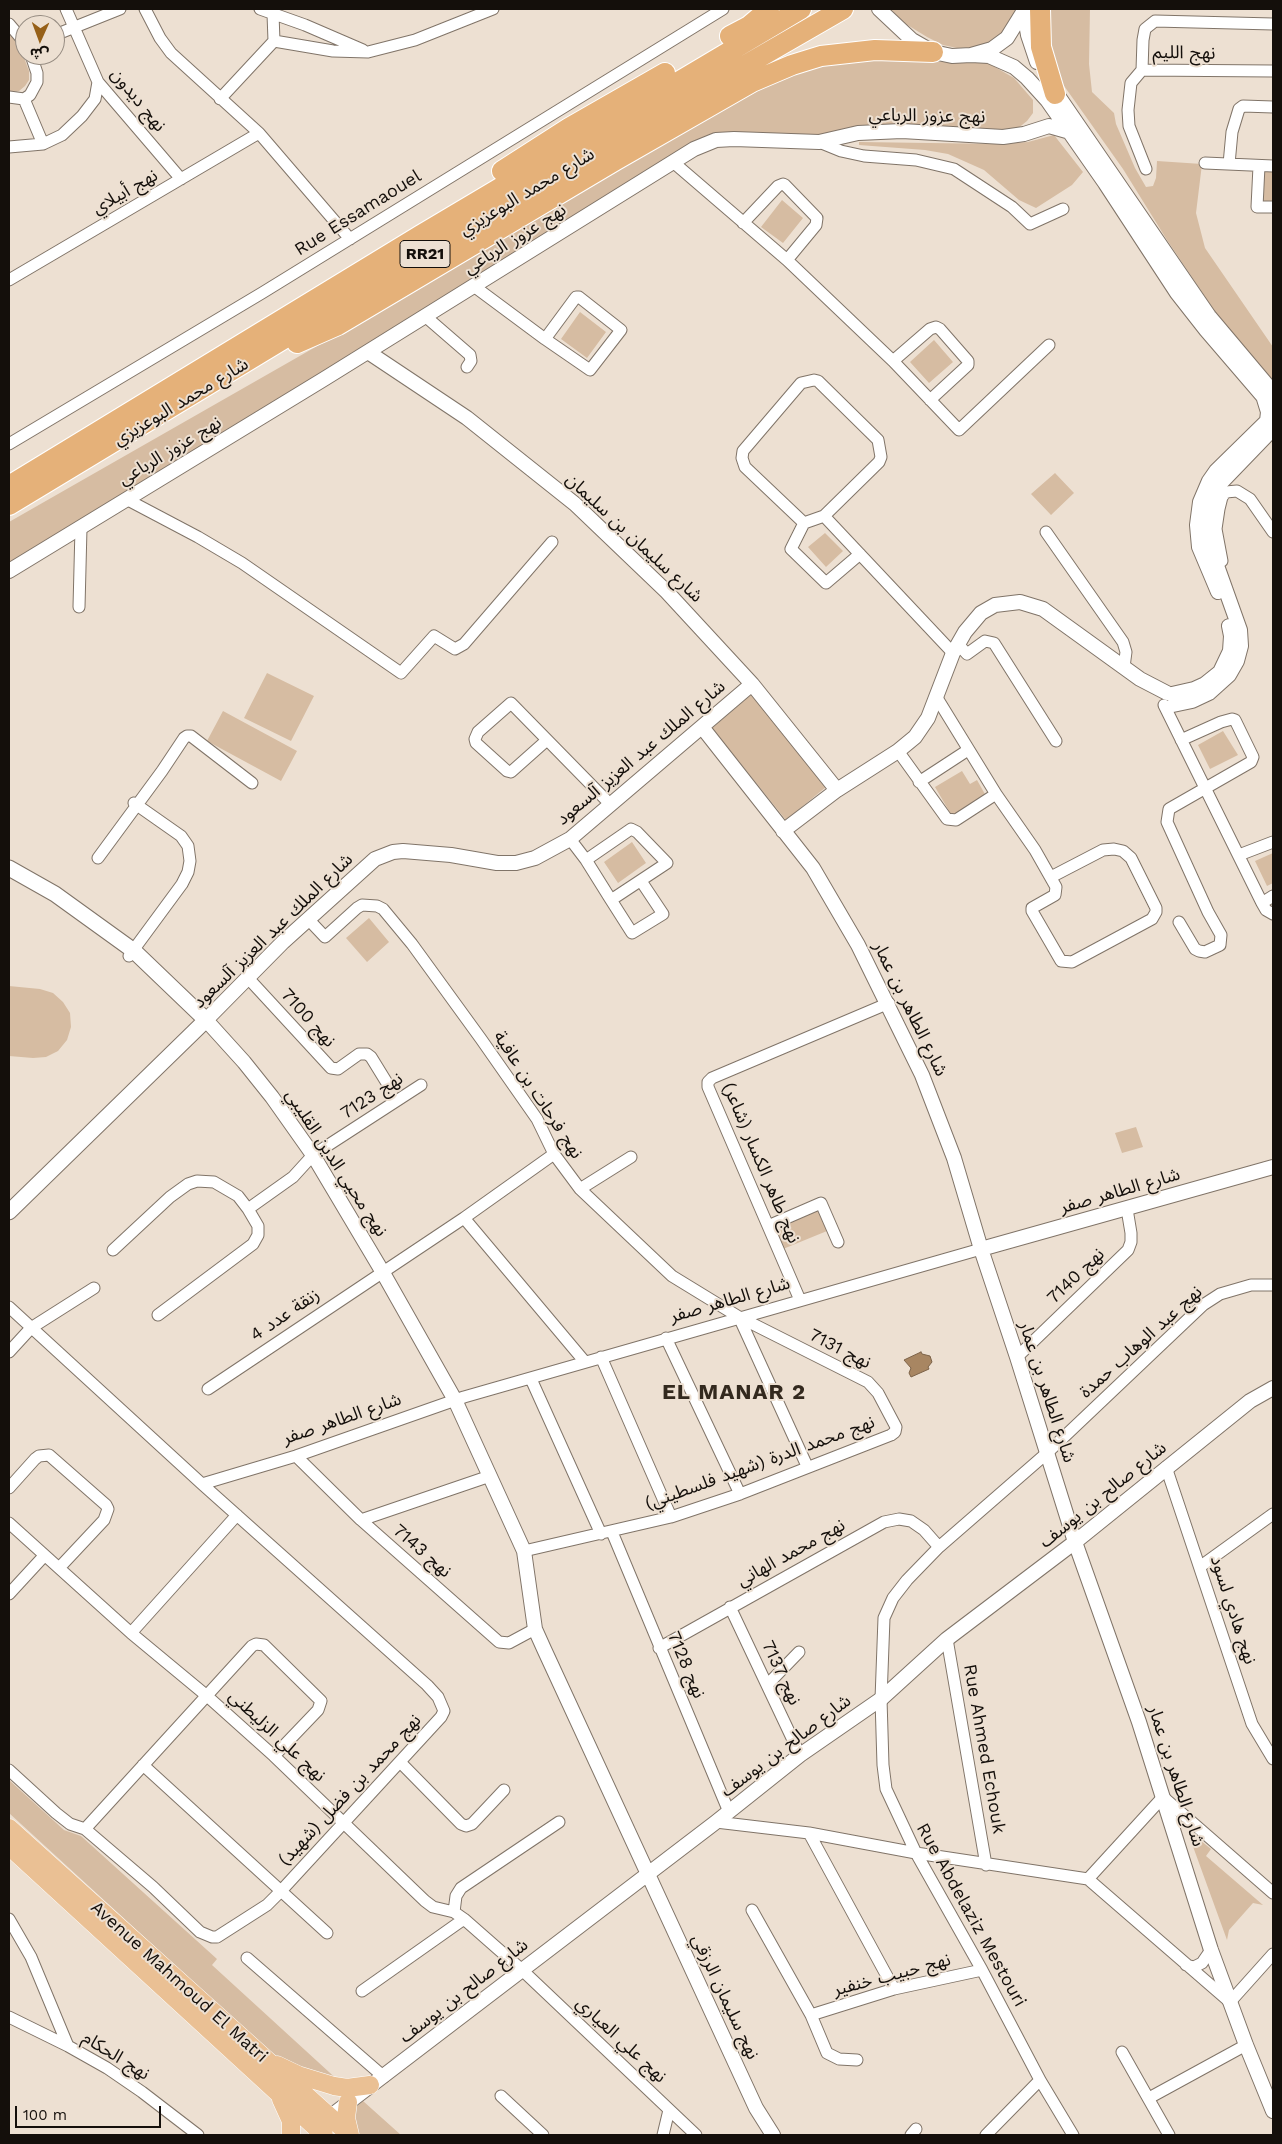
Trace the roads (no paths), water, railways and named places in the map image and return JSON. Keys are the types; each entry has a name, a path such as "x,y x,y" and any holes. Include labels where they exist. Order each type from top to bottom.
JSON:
{"highway":[{"path":"421,235 449,205 569,128 749,26 769,9"},
{"name":"شارع محمد البوعزيزي","path":"9,486 421,235 802,9"},
{"name":"شارع محمد البوعزيزي","path":"9,505 600,148 843,9"},
{"path":"1030,10 1041,48 1051,97"},
{"path":"266,351 303,341 338,325 616,160 752,82 792,65 821,56 875,50 933,52"},
{"name":"Avenue Mahmoud El Matri","path":"9,1828 261,2056 320,2129"},
{"name":"Avenue Mahmoud El Matri","path":"9,1846 320,2129 350,2135"},
{"path":"261,2056 298,2074 334,2086 347,2088 377,2081"},
{"path":"278,2092 291,2121 291,2135"},
{"path":"348,2102 346,2118 350,2135"}],"main road":[{"name":"نهج محيي الدين القليبي","path":"9,868 55,894 131,953 174,989 206,1020"},
{"name":"نهج محيي الدين القليبي","path":"9,877 131,953"},
{"name":"شارع الملك عبد العزيز آلسعود","path":"9,1212 206,1020"}],"street":[{"name":"نهج ديدون","path":"66,9 98,82 181,179"},
{"path":"65,30 120,9"},
{"path":"145,9 160,38 171,53 259,134 350,239"},
{"path":"260,9 305,25 368,52"},
{"path":"274,41 333,51 368,52 415,40 493,9"},
{"name":"Rue Essamaouel","path":"9,444 350,239 723,9"},
{"path":"879,9 912,40 933,52 952,56 989,56 1014,67 1051,97 1209,316 1268,389 1273,408"},
{"path":"971,55 992,49 1007,38 1030,10"},
{"path":"220,99 274,41 273,14"},
{"path":"1142,70 1145,29 1155,21 1273,24"},
{"path":"9,97 24,99 30,95 37,82 35,65"},
{"name":"نهج الليم","path":"1146,169 1129,126 1128,110 1131,82 1142,70 1273,71"},
{"path":"9,147 43,144 62,135 82,116 95,99 98,82"},
{"path":"1035,130 1051,97"},
{"path":"1051,97 1070,132 1177,293 1268,389 1267,421 1216,471 1204,492 1198,513 1199,547 1221,600"},
{"path":"24,99 43,144"},
{"path":"1229,164 1232,132 1239,109 1244,106 1273,107"},
{"name":"نهج عزوز الرباعي","path":"9,571 368,352 673,162 716,140 819,142 858,134 902,131 1004,137 1024,134 1049,126 1070,132"},
{"name":"نهج أبيلاي","path":"10,277 259,134"},
{"path":"819,142 841,151 864,156 916,160 954,169 1012,207 1030,224 1063,210"},
{"path":"673,162 786,260 893,361 959,430 1049,346"},
{"path":"1205,163 1273,166"},
{"path":"1259,166 1257,207 1273,207"},
{"path":"743,223 778,186 785,185 818,218 816,225 786,260"},
{"path":"475,286 545,339 591,370 621,330 579,297 576,297 545,339"},
{"path":"425,316 470,355 471,361 467,367"},
{"path":"893,361 930,329 936,327 940,329 969,363 930,400"},
{"name":"شارع سليمان بن سليمان","path":"368,352 466,418 575,504 667,592 752,684 837,790"},
{"path":"804,523 745,468 742,458 743,451 801,383 809,380 818,381 878,440 880,445 879,462 824,516 804,523 790,549 822,581 828,583 860,554"},
{"path":"1167,700 1205,684 1224,665 1230,651 1232,636 1204,539 1207,522 1211,502 1220,484 1273,429"},
{"path":"1167,700 1200,698 1217,687 1229,675 1240,654 1239,611 1216,540 1217,517 1224,494 1233,490 1244,495 1260,511 1273,532"},
{"path":"126,500 198,537 242,563 401,673 434,636 455,649 464,644 552,542"},
{"path":"824,516 956,649 967,654 985,641 994,643 1056,741"},
{"path":"1207,522 1210,546 1240,630"},
{"path":"79,607 81,528"},
{"path":"1046,532 1123,642 1126,657 1124,667"},
{"path":"783,831 837,790 898,751 915,737 928,718 956,649 969,625 981,613 995,605 1020,602 1043,609 1167,700 1181,740 1240,855 1262,903 1266,910 1273,914"},
{"name":"شارع الملك عبد العزيز آلسعود","path":"206,1020 308,919 375,859 393,852 433,853 497,863 516,863 535,858 570,839 752,684"},
{"path":"937,698 996,794 1035,850 1056,887 1055,895 1032,908 1032,911 1061,961 1072,962 1152,919 1156,912 1156,908 1132,858 1123,851 1114,849 1103,850 1051,877"},
{"path":"547,740 511,772 507,771 476,743 475,739 478,732 511,703 610,804"},
{"path":"1178,922 1195,949 1205,952 1220,944 1221,935 1208,912 1167,822 1169,808 1251,762 1252,758 1250,749 1235,720 1232,719 1181,740"},
{"name":"شارع الطاهر بن عمار","path":"702,727 813,868 837,906 888,1003 922,1075 954,1158 980,1249 1017,1357 1075,1542 1139,1722 1211,1950 1273,2111"},
{"path":"98,858 135,804 187,736 190,736 252,783"},
{"path":"919,782 968,750"},
{"path":"898,751 943,815 951,821 956,820 996,794"},
{"path":"131,953 182,884 188,872 190,861 188,846 181,836 135,804"},
{"path":"586,860 627,830 634,829 667,863 611,900"},
{"path":"570,839 586,860 632,933 663,914 642,881"},
{"path":"1240,855 1273,842"},
{"path":"1262,903 1273,896"},
{"name":"نهج فرحات بن عافية","path":"308,919 325,937 356,908 362,905 377,906 387,913 412,944 529,1106 554,1154 580,1189 672,1276 739,1317"},
{"name":"نهج 7100","path":"248,978 331,1068 338,1069 359,1054 367,1054 371,1057 387,1082"},
{"name":"نهج طاهر الكسار (شاعر)","path":"800,1300 708,1087 708,1082 712,1078 888,1003"},
{"name":"نهج محيي الدين القليبي","path":"206,1020 244,1062 313,1155 382,1271 454,1400 524,1551"},
{"name":"نهج 7123","path":"248,1209 293,1176 313,1155 421,1085"},
{"name":"زنقة عدد 4","path":"208,1389 464,1218 554,1154"},
{"path":"580,1189 630,1156"},
{"name":"شارع الطاهر صفر","path":"202,1484 296,1456 454,1400 739,1317 1273,1167"},
{"path":"113,1250 170,1197 188,1184 206,1180 214,1182 238,1196 248,1209 258,1226 258,1235 253,1244 158,1315"},
{"path":"768,1226 822,1203 838,1242"},
{"name":"نهج 7140","path":"1017,1357 1128,1250 1131,1242 1131,1233 1127,1209"},
{"path":"464,1218 586,1362"},
{"name":"نهج عبد الوهاب حمدة","path":"939,1547 1047,1453 1203,1305 1220,1294 1250,1285 1273,1285"},
{"path":"9,1352 31,1328 94,1288"},
{"path":"9,1307 237,1515 131,1633"},
{"path":"739,1317 807,1466"},
{"name":"نهج 7131","path":"739,1317 868,1382 878,1393 895,1424 896,1432 891,1435"},
{"path":"666,1338 740,1494"},
{"path":"601,1358 671,1517"},
{"name":"نهج 7128","path":"532,1378 659,1648 729,1812"},
{"name":"شارع صالح بن يوسف","path":"320,2129 348,2102 716,1822 800,1755 881,1699 948,1639 1075,1542 1250,1401 1273,1388"},
{"name":"نهج محمد الدرة (شهيد فلسطيني)","path":"524,1551 671,1517 740,1494 807,1466 891,1435"},
{"path":"9,1488 39,1456 49,1455 106,1505 107,1515 104,1520 59,1568"},
{"name":"نهج 7143","path":"296,1456 361,1520 499,1642 509,1643 536,1629"},
{"name":"نهج هادي لسود","path":"1166,1468 1252,1724 1273,1759"},
{"path":"361,1520 490,1476"},
{"name":"نهج محمد بن فضل (شهيد)","path":"9,1770 70,1824 85,1829 205,1935 216,1937 267,1905 441,1717 444,1711 438,1696 427,1685 237,1515"},
{"path":"1200,1566 1273,1515"},
{"name":"نهج محمد الهاني","path":"659,1648 884,1522 899,1519 911,1522 924,1530 939,1547"},
{"name":"نهج علي الزليطني","path":"9,1523 131,1633 207,1696 274,1756 425,1901 433,1907 459,1916 522,1970"},
{"name":"Rue Abdelaziz Mestouri","path":"939,1547 907,1580 893,1598 884,1618 881,1699 883,1765 886,1789 916,1853 982,1970 1040,2080 1073,2135"},
{"name":"نهج سليمان الرزقي","path":"524,1551 536,1629 756,2108 773,2135"},
{"path":"9,1594 44,1556"},
{"name":"نهج 7137","path":"730,1607 800,1755"},
{"name":"Rue Ahmed Echouk","path":"948,1639 986,1865"},
{"path":"85,1829 252,1646 256,1644 264,1645 321,1701 318,1710 274,1756"},
{"path":"767,1684 799,1652"},
{"path":"400,1762 466,1826 472,1824 504,1790"},
{"path":"143,1765 327,1933"},
{"path":"1088,1879 1163,1797 1273,1893"},
{"path":"362,1992 459,1916 456,1896 461,1888 559,1822"},
{"path":"716,1822 809,1834 986,1865 1088,1879 1186,1966 1230,2002 1273,1954"},
{"path":"809,1834 894,1989"},
{"path":"752,1910 811,2015 828,2053 839,2060 857,2060"},
{"path":"9,1919 31,1957 68,2046"},
{"path":"1186,1966 1202,1963 1211,1950"},
{"path":"247,1958 377,2081"},
{"name":"نهج علي العياري","path":"522,1970 696,2135"},
{"name":"نهج حبيب خنفير","path":"811,2015 894,1989 982,1970"},
{"name":"نهج الحكام","path":"9,2017 68,2046 135,2087 198,2135"},
{"path":"1149,2098 1246,2045"},
{"path":"1122,2052 1169,2135"},
{"path":"986,2135 1040,2080"},
{"path":"501,2096 543,2135"},
{"path":"663,2135 669,2110"}],"district":[{"name":"EL MANAR 2","path":"734,1393"}]}
